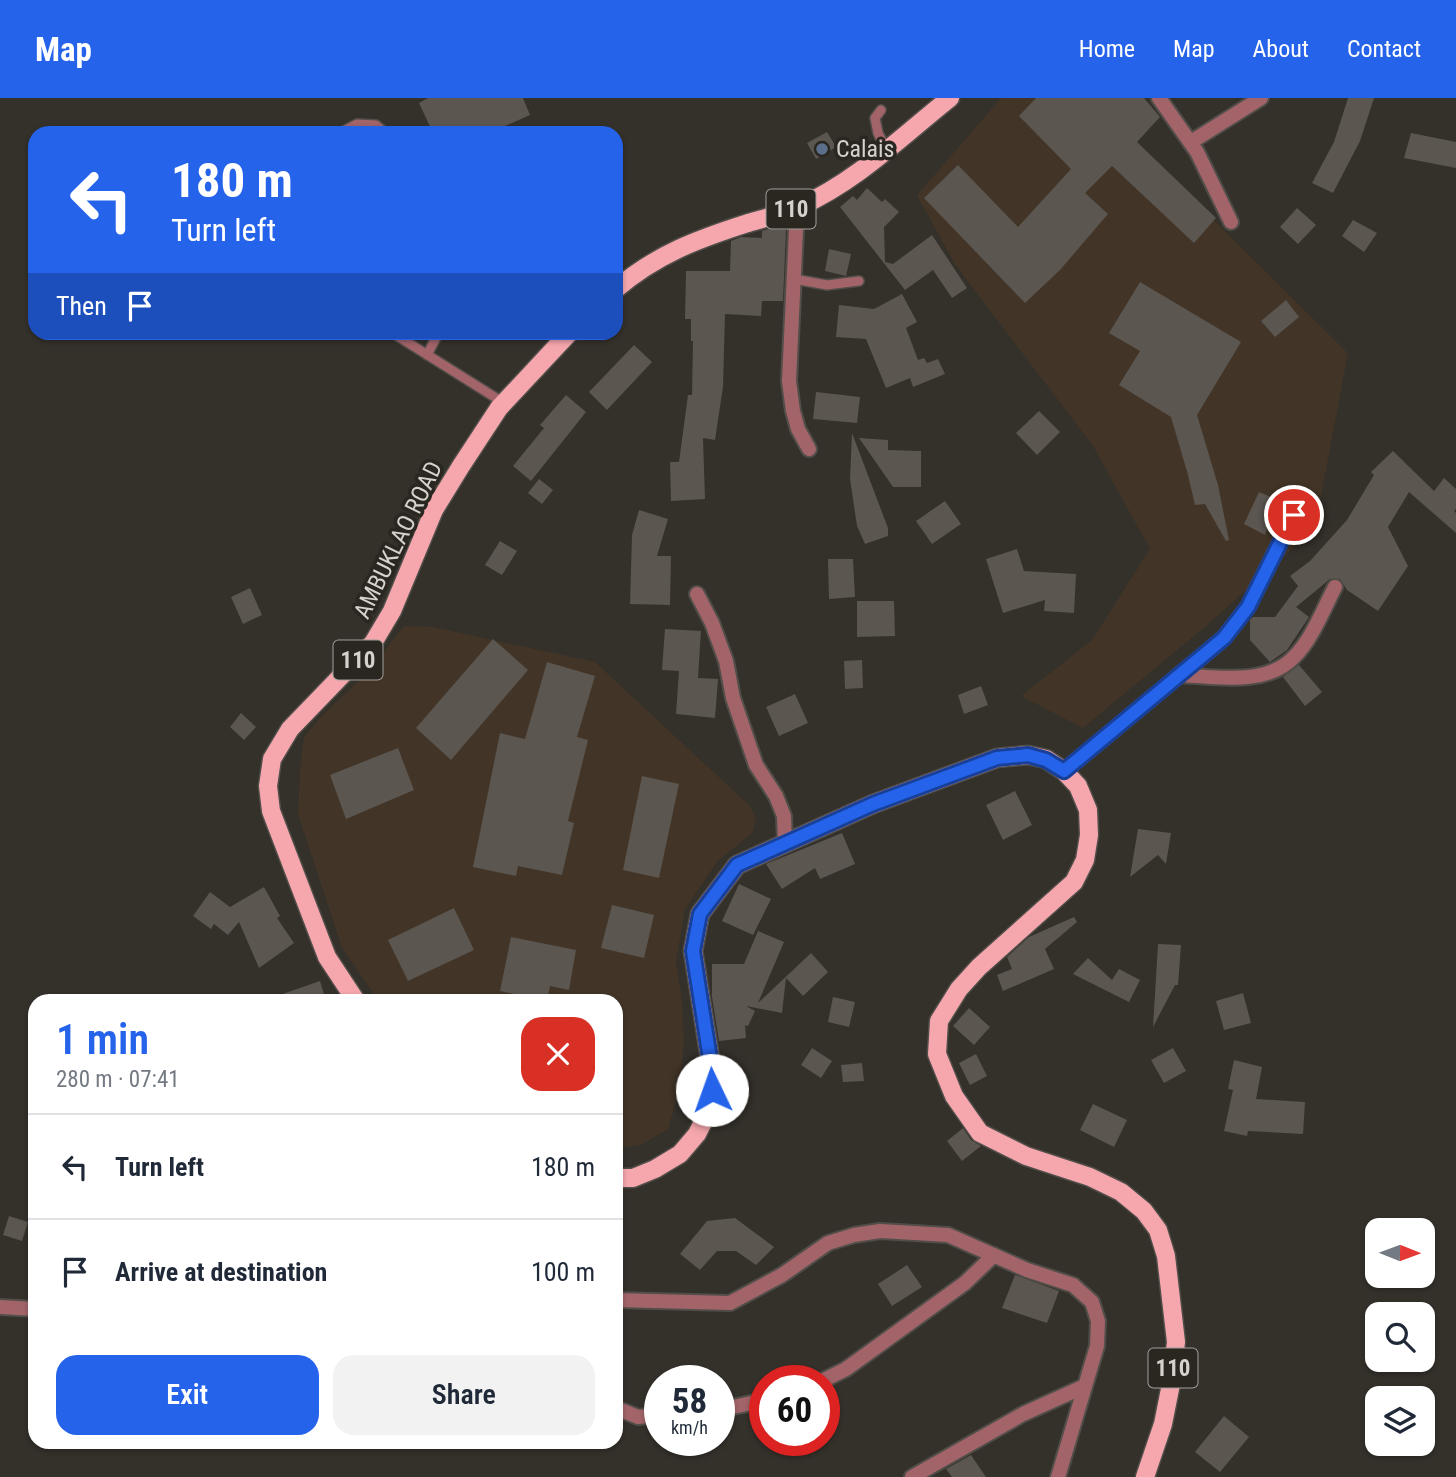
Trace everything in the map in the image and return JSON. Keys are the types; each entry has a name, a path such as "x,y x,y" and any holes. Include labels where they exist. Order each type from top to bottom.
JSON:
{"main road":[{"name":"110","path":"623,283 665,254 692,242 797,208 855,175 887,152 950,98"},
{"name":"AMBUKLAO ROAD","path":"351,994 327,957 271,811 268,786 272,759 290,729 373,643 392,611 435,510 504,403 563,340"},
{"path":"623,1178 633,1178 655,1169 680,1154 707,1114 712,1090 711,1065 693,951 700,914 737,865 873,804 997,758 1028,755 1046,760 1064,771"},
{"name":"110","path":"1064,771 1078,786 1088,810 1089,835 1085,860 1074,882 958,989 939,1021 937,1054 954,1096 980,1133 1026,1156 1090,1177 1121,1192 1144,1211 1158,1230 1166,1256 1176,1342 1163,1424 1144,1477"}],"street":[{"path":"1159,98 1191,142 1231,222"},
{"path":"1191,142 1261,98"},
{"path":"797,208 789,381 798,429 809,449"},
{"path":"1064,771 1224,638 1248,607 1294,515"},
{"path":"1181,675 1231,678 1260,676 1282,669 1296,656 1335,587"},
{"path":"697,594 712,623 726,661 733,698 757,765 776,796 784,816 785,843"},
{"path":"623,1300 730,1303 782,1275 828,1243 880,1231 948,1235 1027,1270 1073,1285 1092,1302 1098,1321 1097,1346 1058,1477"},
{"path":"840,1372 954,1291 994,1255"},
{"path":"0,1307 28,1309"},
{"path":"912,1477 1023,1414 1085,1386"},
{"path":"623,1411 644,1416"}],"lane":[{"path":"881,110 875,118 878,133 887,152"},
{"path":"354,126 377,126"},
{"path":"794,279 827,285 859,281"},
{"path":"404,340 504,403"},
{"path":"428,355 435,340"}],"shaded area":[{"path":"1001,98 1090,98 1348,353 1315,528 1206,626 1083,728 1021,696 1092,640 1150,549 1093,446 954,263 917,195"},
{"path":"404,626 433,627 595,662 750,806 756,819 752,833 717,862 685,909 676,961 684,1041 680,1088 668,1129 641,1145 623,1147 623,994 374,994 342,948 298,814 300,770 304,737 369,671"}],"building":[{"path":"428,98 523,98 530,115 505,126 430,126 419,103"},
{"path":"1036,98 1144,98 1160,117 1137,142 1216,218 1194,243 1112,166 1085,193 1108,214 1060,270 1025,303 924,198 958,165 1018,227 1071,169 1019,116"},
{"path":"1348,98 1374,98 1360,141 1333,193 1312,183 1334,142"},
{"path":"827,132 836,147 816,159 807,143"},
{"path":"1411,133 1456,142 1456,168 1404,158"},
{"path":"867,188 882,202 885,199 899,212 884,227 885,262 893,264 932,235 967,288 952,298 933,270 905,290 840,207 853,196 857,200"},
{"path":"1297,208 1316,225 1298,244 1280,227"},
{"path":"1353,220 1377,233 1364,252 1342,236"},
{"path":"786,230 783,301 762,301 761,316 725,314 723,387 715,440 703,438 705,499 671,501 670,462 679,462 688,395 692,395 693,341 691,319 685,319 686,271 730,271 731,241 741,237 762,238 762,231"},
{"path":"829,249 851,254 846,276 825,271"},
{"path":"1140,282 1241,342 1197,415 1218,485 1229,540 1226,541 1205,504 1195,505 1171,417 1119,385 1140,351 1109,333"},
{"path":"902,294 917,322 906,328 918,360 924,358 927,363 938,359 945,374 913,387 910,378 886,388 866,339 836,337 839,305 874,309"},
{"path":"1286,300 1299,317 1275,337 1261,321"},
{"path":"634,345 652,362 607,410 589,392"},
{"path":"816,392 860,397 857,423 813,419"},
{"path":"566,395 586,412 531,481 513,466 544,428 540,425"},
{"path":"1039,411 1060,432 1037,455 1016,433"},
{"path":"852,433 888,528 888,536 865,544 857,526 850,479"},
{"path":"859,438 888,440 888,450 921,451 921,487 893,487"},
{"path":"1393,451 1434,491 1444,478 1456,489 1456,533 1409,492 1388,527 1408,566 1378,611 1347,590 1340,579 1330,579 1296,607 1309,617 1287,650 1270,662 1250,640 1250,620 1253,617 1275,617 1298,586 1290,576 1310,561 1347,520 1374,475 1371,472"},
{"path":"539,479 553,490 542,504 528,493"},
{"path":"1259,492 1278,500 1265,535 1244,524"},
{"path":"945,501 961,524 932,544 916,521"},
{"path":"639,510 668,519 657,556 671,556 670,605 630,604 632,535"},
{"path":"500,541 517,551 502,575 485,565"},
{"path":"1017,549 1024,571 1076,574 1074,613 1044,611 1045,600 1003,613 986,559"},
{"path":"828,559 853,559 855,597 829,599"},
{"path":"250,588 262,615 243,624 231,597"},
{"path":"857,601 894,601 895,636 857,637"},
{"path":"665,629 701,631 698,678 718,679 715,718 676,714 679,671 662,670"},
{"path":"493,639 528,670 451,760 416,728"},
{"path":"862,660 863,688 845,689 844,661"},
{"path":"547,662 595,676 577,737 588,740 568,821 574,823 562,875 518,866 516,876 473,867 500,733 525,739"},
{"path":"1299,665 1322,692 1305,706 1283,677"},
{"path":"981,686 988,705 964,714 958,695"},
{"path":"795,694 808,723 779,736 766,707"},
{"path":"241,713 256,727 244,740 230,727"},
{"path":"398,748 414,790 346,819 330,775"},
{"path":"642,776 679,784 659,878 623,870"},
{"path":"1015,791 1032,825 1003,840 986,805"},
{"path":"1138,829 1171,833 1166,864 1158,855 1130,877"},
{"path":"842,833 855,864 820,879 815,868 782,889 766,864"},
{"path":"739,884 771,899 753,935 722,921"},
{"path":"264,887 280,916 277,918 294,943 259,968 239,922 228,935 214,924 211,929 193,916 210,892 230,907"},
{"path":"612,905 654,915 644,958 601,948"},
{"path":"454,908 474,950 408,981 388,940"},
{"path":"1074,917 1077,922 1045,949 1054,969 1003,991 997,975 1012,969 1007,957 1029,937"},
{"path":"758,931 784,942 758,1003 811,953 828,972 803,996 786,978 782,1013 746,1006 755,1011 748,1026 745,1025 746,1038 719,1041 712,997 712,964 744,964"},
{"path":"511,937 576,950 569,990 550,986 548,994 514,994 500,991"},
{"path":"1158,944 1181,945 1178,985 1175,985 1153,1027"},
{"path":"1088,958 1112,980 1119,969 1140,980 1129,1002 1073,974"},
{"path":"320,981 324,994 283,994"},
{"path":"1243,993 1251,1023 1224,1030 1216,1001"},
{"path":"833,997 855,1002 849,1027 828,1022"},
{"path":"969,1008 990,1027 974,1045 953,1026"},
{"path":"812,1048 832,1061 821,1078 801,1065"},
{"path":"1173,1048 1186,1071 1164,1083 1151,1060"},
{"path":"976,1054 987,1076 970,1085 959,1063"},
{"path":"1234,1060 1262,1067 1256,1099 1305,1102 1303,1134 1248,1131 1247,1136 1224,1131 1233,1090 1228,1089"},
{"path":"862,1063 864,1081 843,1082 841,1065"},
{"path":"1093,1104 1127,1120 1114,1147 1080,1130"},
{"path":"963,1128 971,1140 981,1146 962,1161 947,1141"},
{"path":"9,1216 28,1222 22,1241 3,1235"},
{"path":"735,1218 774,1247 756,1265 736,1251 717,1251 700,1270 680,1254 707,1221"},
{"path":"907,1265 922,1287 892,1306 878,1284"},
{"path":"1015,1275 1059,1291 1047,1323 1002,1308"},
{"path":"1224,1416 1249,1437 1220,1472 1195,1452"},
{"path":"971,1455 986,1477 952,1477 946,1469"}],"place":[{"name":"Calais","path":"822,149"}],"route":[{"path":"712,1090 711,1065 693,951 700,914 737,865 873,804 997,758 1028,755 1046,760 1064,771 1224,638 1248,607 1294,515"}]}
